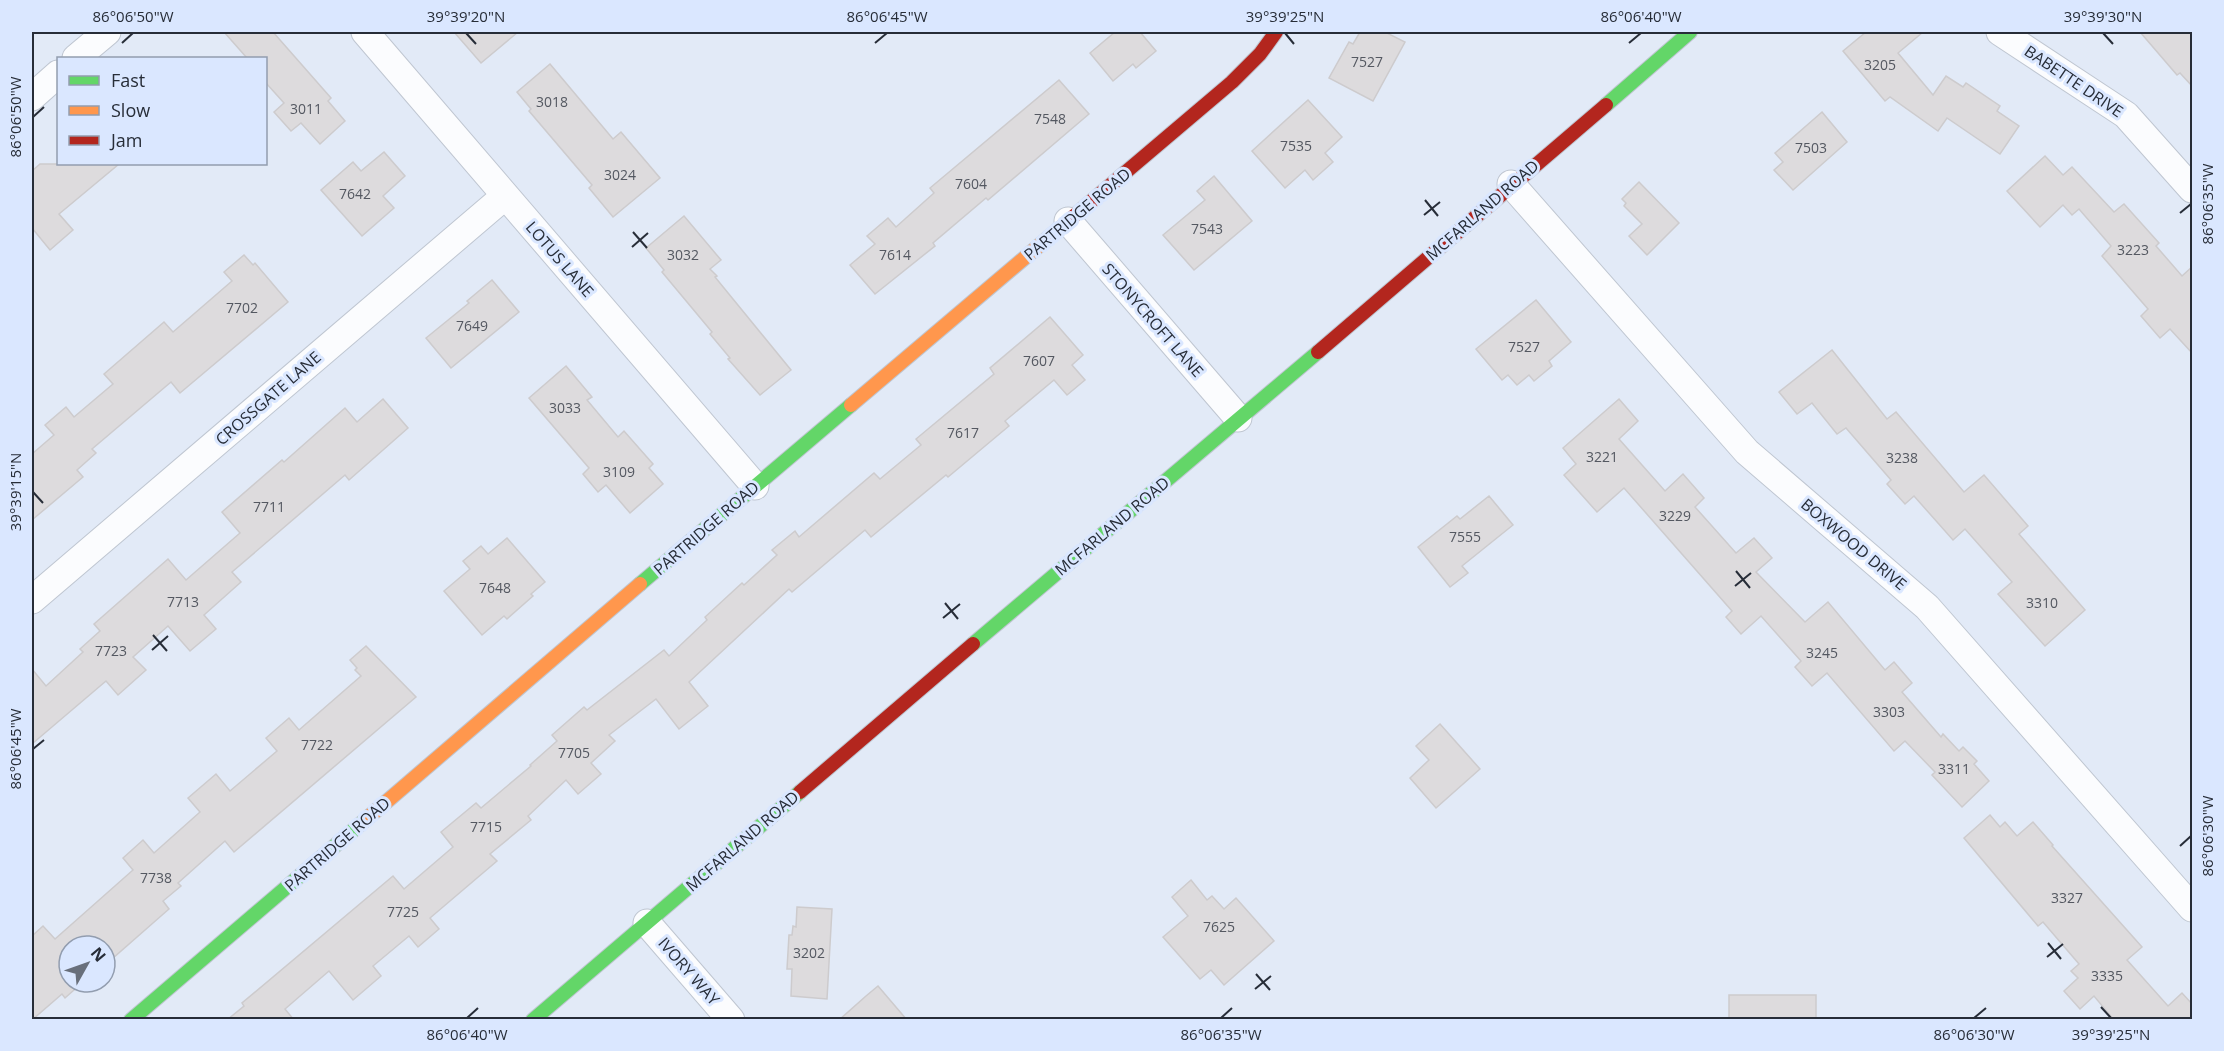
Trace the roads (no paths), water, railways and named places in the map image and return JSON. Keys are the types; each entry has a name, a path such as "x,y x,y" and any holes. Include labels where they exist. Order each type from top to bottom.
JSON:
{"street":[{"path":"77,57 107,32"},
{"name":"LOTUS LANE","path":"365,32 754,486"},
{"name":"PARTRIDGE ROAD","path":"131,1020 754,486 1232,82 1260,54 1276,32"},
{"name":"MCFARLAND ROAD","path":"533,1020 1337,336 1690,32"},
{"name":"BABETTE DRIVE","path":"2000,32 2126,115 2193,189"},
{"path":"32,97 57,75"},
{"name":"BOXWOOD DRIVE","path":"1511,184 1748,452 1927,607 2193,908"},
{"name":"CROSSGATE LANE","path":"32,600 505,196"},
{"name":"STONYCROFT LANE","path":"1068,221 1238,418"},
{"name":"IVORY WAY","path":"647,922 731,1020"}]}
